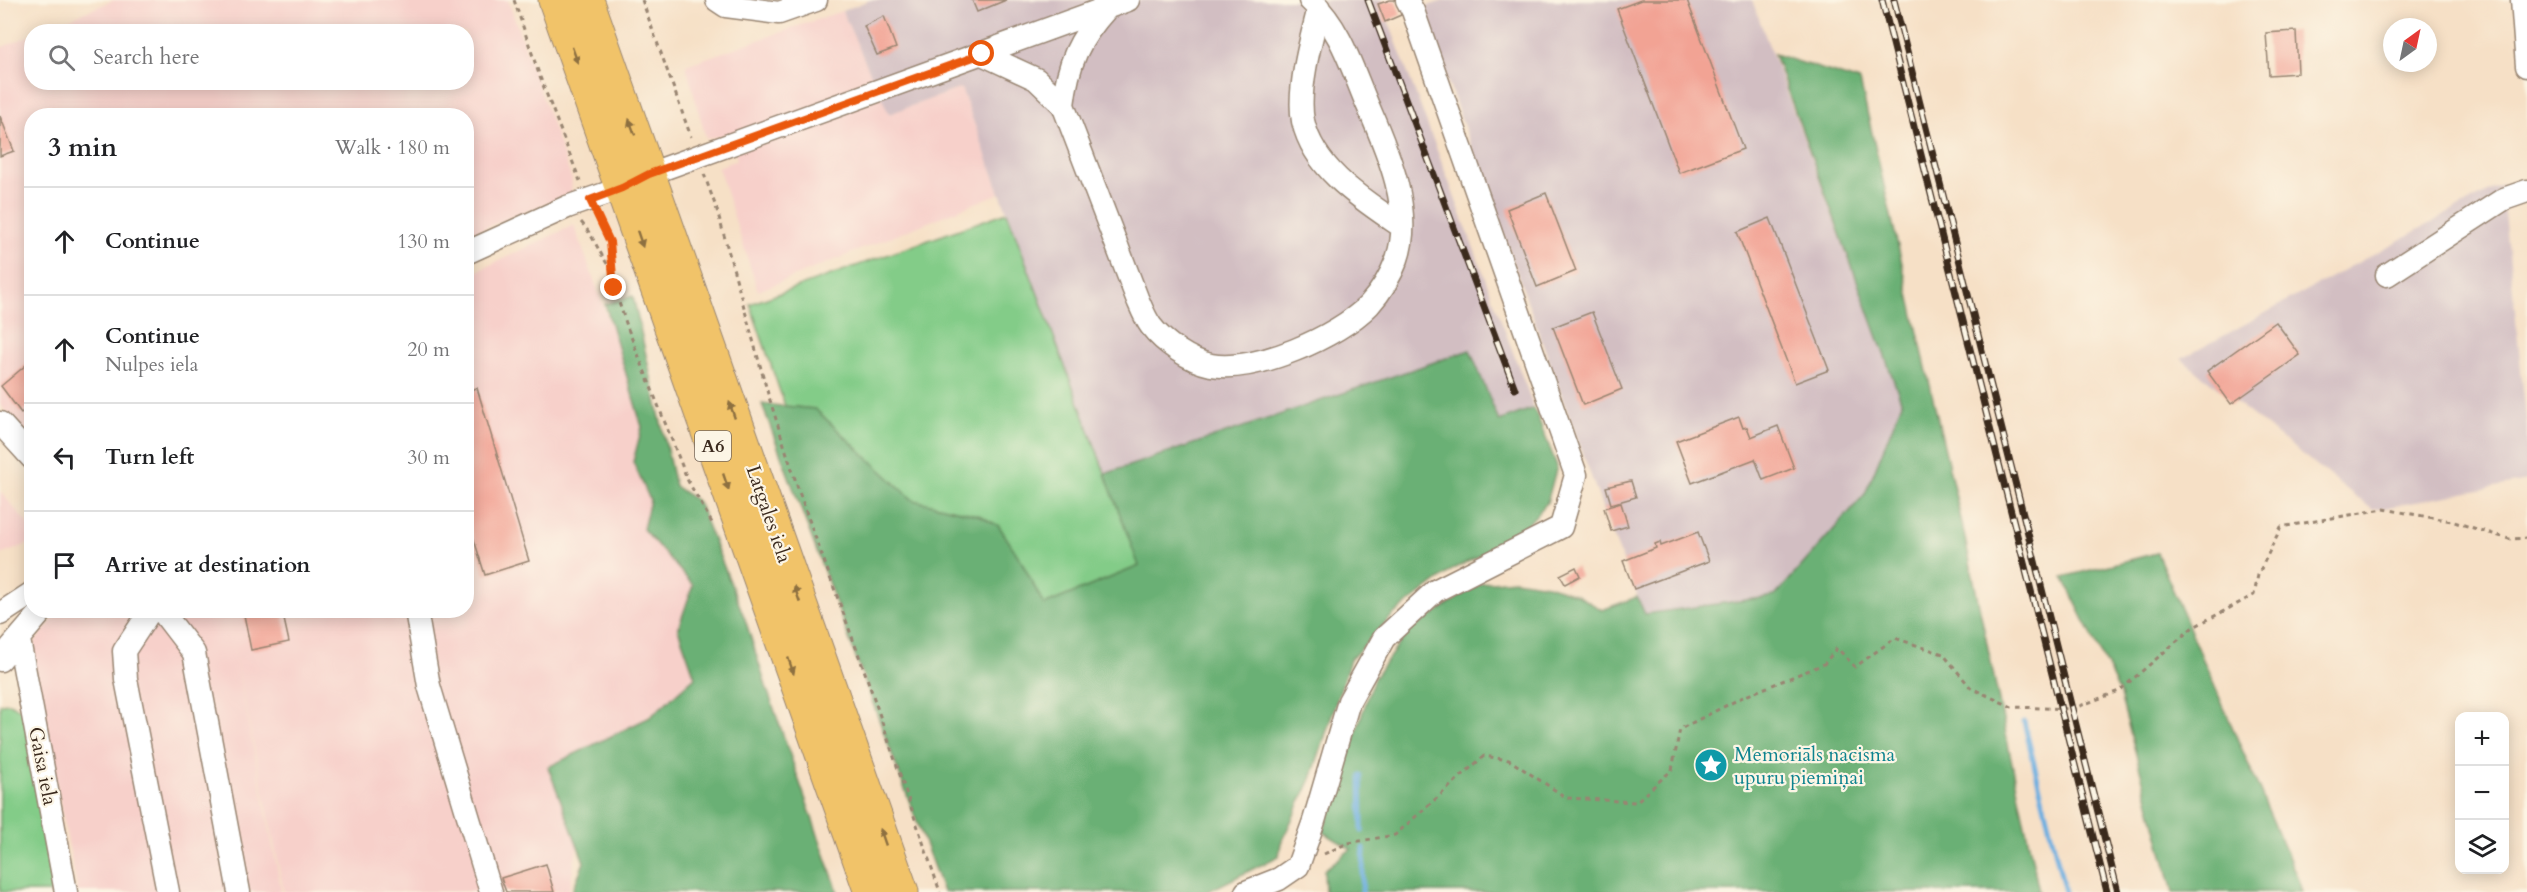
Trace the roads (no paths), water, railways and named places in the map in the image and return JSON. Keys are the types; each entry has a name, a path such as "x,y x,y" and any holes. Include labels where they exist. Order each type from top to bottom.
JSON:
{"highway":[{"name":"Latgales iela","path":"555,0 635,181 902,892"},
{"name":"Latgales iela","path":"587,0 635,181 871,892"}],"street":[{"path":"717,0 726,6 779,13 816,0"},
{"path":"474,249 567,207 635,181 1128,0"},
{"path":"2522,0 2527,66"},
{"path":"982,54 1036,79 1063,105 1137,298 1150,325 1189,357 1211,365 1237,365 1271,358 1326,335 1350,321 1369,305 1383,287 1397,258 1401,226 1400,199 1388,154 1334,28 1314,4"},
{"path":"1314,4 1303,100 1303,121 1312,145 1342,183 1401,226"},
{"path":"1246,892 1292,877 1314,821 1348,701 1384,638 1435,591 1561,527 1576,475 1410,6"},
{"path":"1063,105 1066,76 1078,47 1092,25 1107,8"},
{"path":"2387,275 2504,199 2527,191"},
{"path":"0,423 24,449"},
{"path":"0,614 24,598"},
{"path":"0,660 37,618"},
{"path":"147,618 124,651 126,679 168,892"},
{"path":"167,618 194,653 239,892"},
{"path":"417,618 429,686 491,892"},
{"name":"Gaisa iela","path":"19,640 66,892"},
{"name":"Latgales iela","path":"853,842 861,892"}],"waterway":[{"path":"2024,722 2065,892"},
{"path":"1361,775 1362,831"},
{"path":"1362,892 1364,848"}],"railway":[{"path":"1368,0 1515,389"},
{"path":"1882,0 2107,892"},
{"path":"1894,0 2118,892"}],"place":[{"name":"Memoriāls nacisma upuru piemiņai","path":"1711,765"}]}
